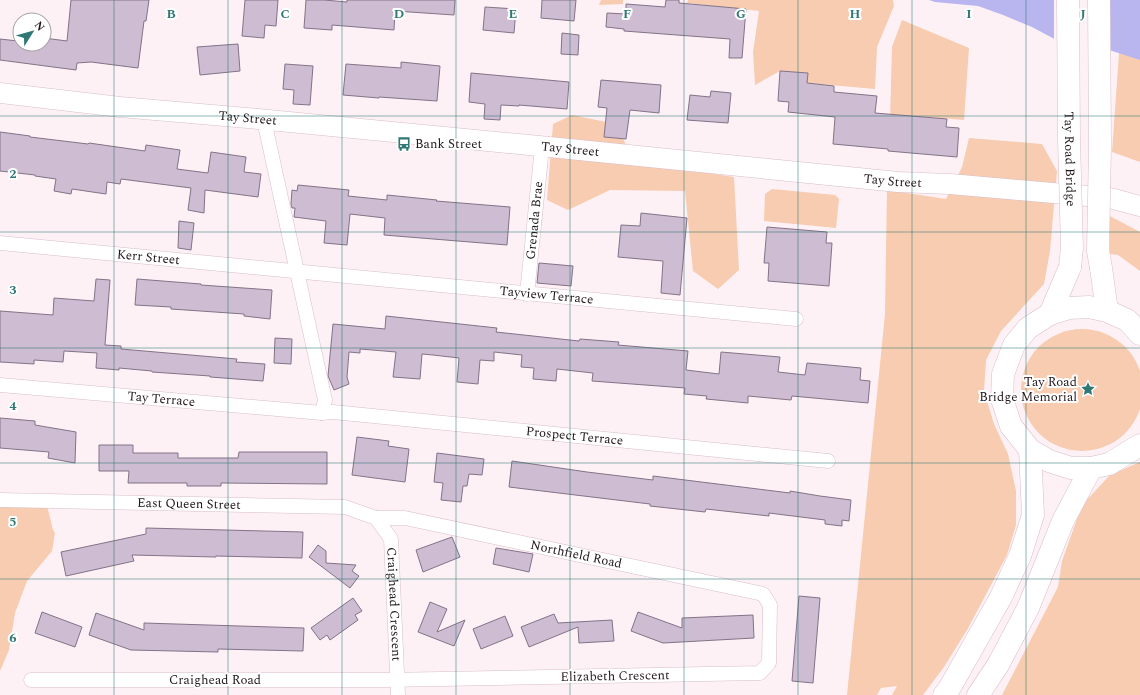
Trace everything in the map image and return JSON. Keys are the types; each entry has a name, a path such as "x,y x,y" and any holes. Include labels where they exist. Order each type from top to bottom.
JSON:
{"highway":[{"name":"Tay Road Bridge","path":"1050,314 1070,267 1072,248 1069,140 1068,0"},
{"path":"1099,0 1100,146 1098,251 1107,311"},
{"path":"1140,334 1127,320 1107,311 1089,307 1069,308 1050,314 1028,328 1014,345 1003,374 1002,399 1011,426 1030,450 1049,461 1071,468 1092,468 1109,464 1140,445"},
{"path":"944,695 949,689 1001,597 1020,556 1033,516 1030,450"},
{"path":"978,695 998,665 1028,608 1063,521 1092,468"}],"main road":[{"name":"Tay Street","path":"0,93 120,107 542,146 898,182 950,184 1110,198 1140,206"}],"street":[{"path":"264,120 325,400 322,413"},
{"name":"Grenada Brae","path":"527,294 542,146"},
{"name":"Kerr Street","path":"0,243 296,271"},
{"name":"Tayview Terrace","path":"296,271 796,319"},
{"name":"Tay Terrace","path":"0,384 322,413"},
{"name":"Prospect Terrace","path":"322,413 333,412 828,461"},
{"name":"East Queen Street","path":"0,500 345,507 376,518"},
{"name":"Northfield Road","path":"376,518 405,518 763,594 770,605"},
{"name":"Craighead Crescent","path":"376,518 391,539 398,695"},
{"name":"Elizabeth Crescent","path":"398,680 760,673 769,663 770,605"},
{"name":"Craighead Road","path":"31,680 398,680"}],"shaded area":[{"path":"601,0 623,0 623,4 599,5"},
{"path":"688,0 893,0 894,6 877,47 875,89 807,83 808,73 780,71 755,85 753,52 759,11 687,3"},
{"path":"902,20 969,48 964,120 899,115 890,122 892,47"},
{"path":"1121,25 1140,40 1140,162 1112,152"},
{"path":"572,115 616,124 634,162 734,177 739,270 718,289 693,271 685,191 610,190 568,210 547,200 553,124"},
{"path":"969,138 1042,144 1057,171 1050,251 1044,284 1001,331 986,360 984,391 994,424 1008,454 1016,491 1016,525 1007,555 967,630 944,667 923,695 892,695 897,686 881,688 877,695 847,695 885,314 887,190 946,199 962,167"},
{"path":"772,189 835,195 839,199 836,228 764,221 765,194"},
{"path":"1108,215 1140,232 1140,271 1118,255 1110,254"},
{"path":"1082,329 1106,333 1125,347 1139,366 1143,390 1139,414 1125,433 1106,447 1082,451 1058,447 1039,433 1025,414 1021,390 1025,366 1039,347 1058,333"},
{"path":"1140,462 1140,695 1002,695 1058,587 1062,561 1082,505 1110,475"},
{"path":"46,501 55,533 52,551 27,581 15,613 9,650 0,671 0,502"}],"water":[{"path":"929,0 1140,0 1140,60 1106,49 1062,43 1032,27 978,6 935,2"}],"pier":[{"path":"1054,0 1105,0 1106,51 1062,45 1054,41"}],"building":[{"path":"71,0 149,0 146,21 144,21 138,68 91,62 77,63 76,70 0,60 0,39 12,40 12,52 52,52 52,39 67,41"},
{"path":"245,0 278,0 276,26 265,25 264,38 242,36"},
{"path":"306,0 347,2 347,0 455,0 454,15 395,11 394,30 332,25 332,30 304,28"},
{"path":"542,0 576,0 574,21 541,18"},
{"path":"666,0 679,0 679,3 746,9 742,58 729,58 730,39 624,31 624,29 606,27 607,13 626,14 626,4 665,7"},
{"path":"485,7 516,9 514,33 483,30"},
{"path":"562,33 579,35 578,55 561,54"},
{"path":"238,44 240,71 200,75 197,47"},
{"path":"401,62 440,66 437,101 343,95 346,64 401,68"},
{"path":"285,64 313,66 310,105 293,104 294,90 283,89"},
{"path":"780,71 808,73 807,83 834,86 834,92 877,96 875,113 947,119 946,127 959,128 957,157 888,151 888,149 833,144 835,117 788,112 789,102 778,101"},
{"path":"471,73 569,82 567,109 501,105 500,120 484,119 485,104 469,102"},
{"path":"601,80 661,85 659,113 630,110 626,139 604,137 607,108 598,107"},
{"path":"711,91 731,93 728,123 687,120 690,95 710,97"},
{"path":"0,132 145,151 146,145 180,150 177,169 208,173 211,152 246,157 244,172 261,174 258,197 205,190 204,213 188,210 191,188 121,179 120,184 107,182 106,194 72,189 71,194 54,191 56,179 0,171"},
{"path":"298,185 349,190 348,196 387,200 387,195 437,200 436,201 510,207 507,245 384,235 385,218 350,214 347,245 324,243 326,221 294,217 295,208 292,208 291,204 292,190 297,191"},
{"path":"641,213 687,218 680,295 661,293 663,261 618,257 621,225 640,226"},
{"path":"179,221 194,223 191,250 178,248"},
{"path":"767,227 827,232 826,243 832,243 829,286 768,281 769,263 764,263"},
{"path":"539,263 573,266 571,286 537,283"},
{"path":"96,279 110,280 105,345 121,346 121,349 237,359 236,362 265,364 263,381 119,368 119,370 96,368 97,353 64,351 63,362 34,360 34,364 0,362 0,311 53,315 54,298 94,301"},
{"path":"137,279 272,290 270,319 244,316 244,314 135,305"},
{"path":"386,316 497,328 496,332 579,341 580,339 619,342 618,345 688,351 686,370 719,374 721,352 780,357 778,372 805,375 807,363 861,368 860,380 870,381 868,403 792,396 791,400 748,396 748,403 706,399 707,396 684,394 685,388 592,381 593,373 557,369 556,381 533,379 534,368 521,367 522,355 494,352 494,361 480,360 478,384 457,382 459,358 422,354 420,379 393,377 396,352 360,349 360,353 349,352 347,377 349,384 334,390 328,376 333,324 385,329"},
{"path":"275,338 292,339 291,364 274,363"},
{"path":"0,418 35,421 35,425 76,432 75,463 48,458 49,452 0,448"},
{"path":"357,437 389,441 388,446 409,449 405,482 352,475"},
{"path":"99,445 133,445 133,453 178,453 178,458 238,458 239,452 327,452 327,484 221,483 221,486 187,486 187,483 128,483 129,471 99,471"},
{"path":"437,453 484,459 482,475 469,474 467,486 463,486 461,502 441,500 443,483 434,482"},
{"path":"512,461 653,480 653,476 790,493 790,491 851,500 849,521 842,520 842,526 825,524 825,520 769,513 769,516 706,509 705,512 509,487"},
{"path":"146,528 303,532 302,558 132,555 134,561 66,576 61,552 146,534"},
{"path":"452,537 460,557 423,572 416,550"},
{"path":"318,545 326,551 326,563 356,565 352,571 359,576 350,588 309,557"},
{"path":"496,548 533,554 529,572 493,564"},
{"path":"799,596 820,598 813,683 792,681"},
{"path":"353,598 362,611 355,615 358,620 330,640 327,635 320,640 311,628"},
{"path":"430,602 447,609 437,632 465,620 454,646 418,632"},
{"path":"42,612 82,627 75,647 35,633"},
{"path":"638,612 682,628 682,618 753,615 754,638 663,643 631,631"},
{"path":"96,613 144,630 144,623 304,628 303,651 218,649 218,652 131,650 89,635"},
{"path":"554,614 558,623 612,620 614,641 579,643 578,627 529,647 521,627"},
{"path":"505,616 513,636 481,649 473,629"}],"place":[{"name":"Bank Street","path":"404,144"},
{"name":"Tay Road Bridge Memorial","path":"1088,389"}]}
